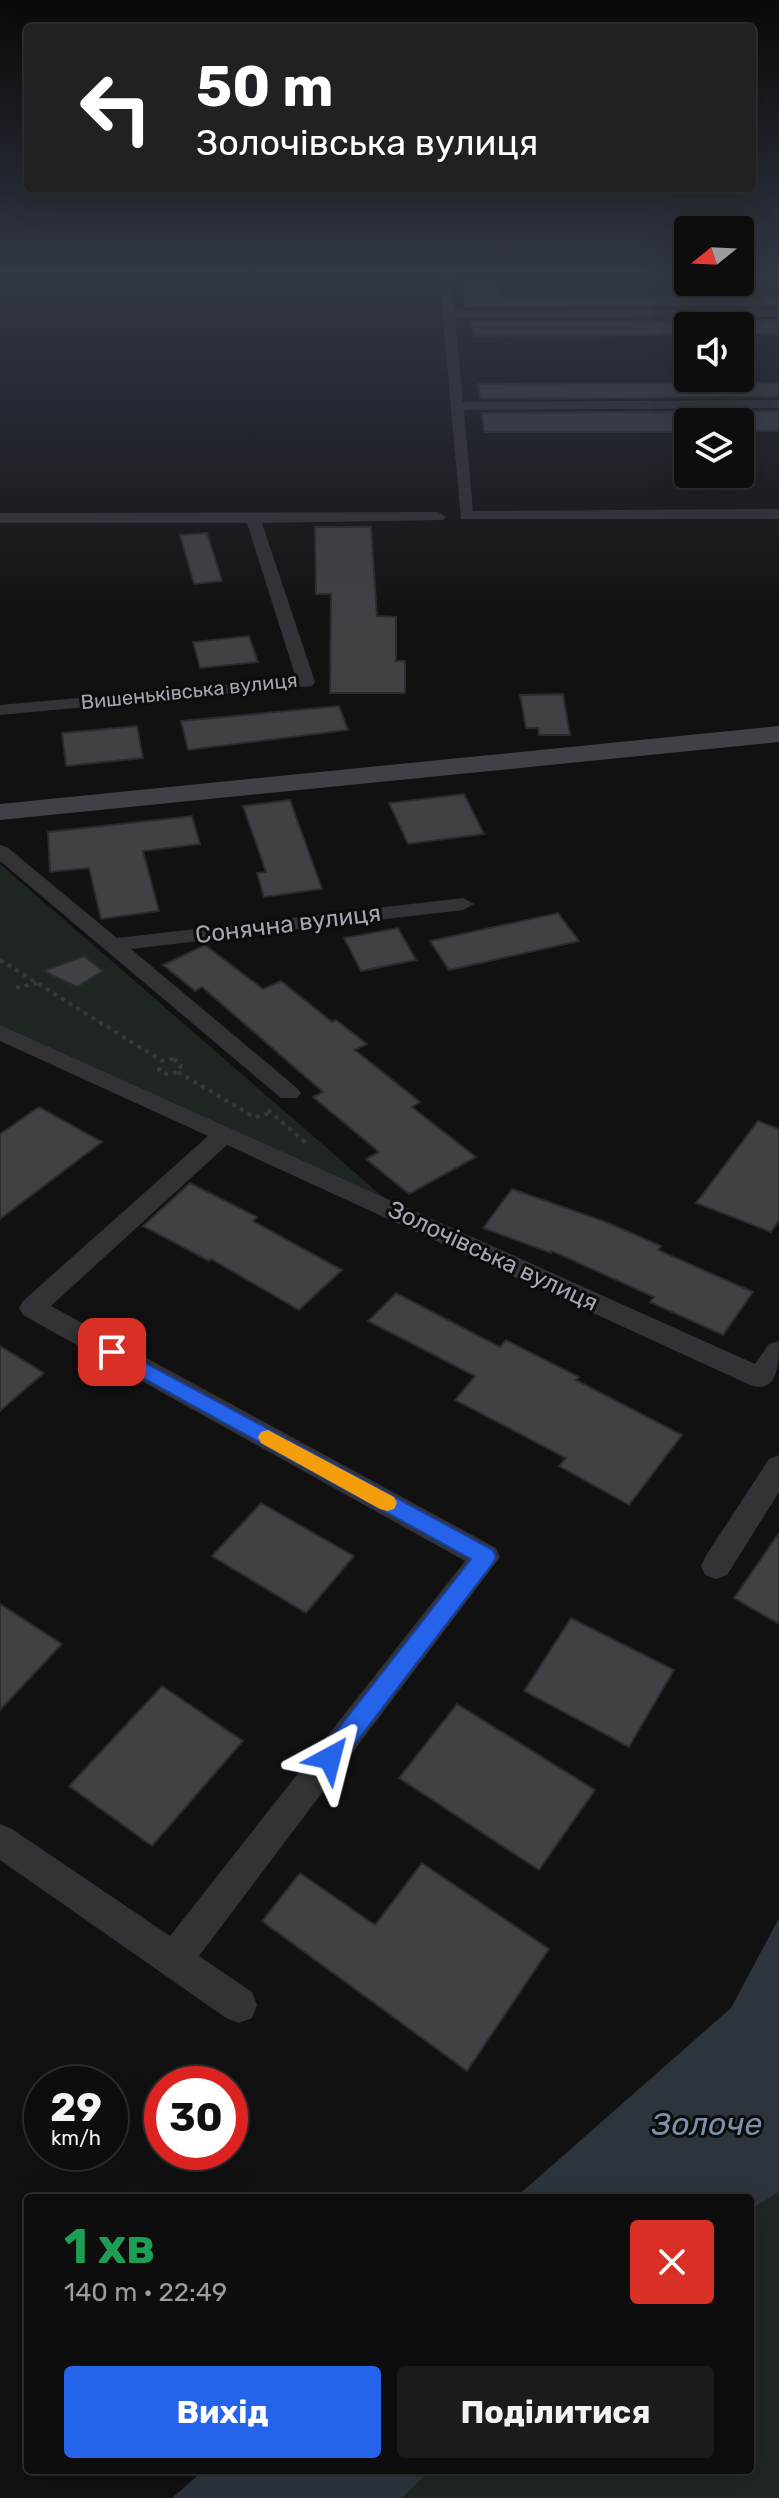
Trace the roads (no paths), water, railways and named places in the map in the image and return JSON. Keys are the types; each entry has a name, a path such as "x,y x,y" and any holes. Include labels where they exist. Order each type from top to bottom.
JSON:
{"street":[{"path":"455,392 466,516 779,514"},
{"path":"456,406 779,404"},
{"path":"0,518 438,517"},
{"name":"Вишеньківська вулиця","path":"0,710 306,682 253,518"},
{"path":"0,812 779,734"},
{"path":"0,851 289,1093"},
{"name":"Сонячна вулиця","path":"112,945 463,904"},
{"name":"Золочівська вулиця","path":"0,1032 769,1386 779,1351"},
{"path":"174,1960 485,1557 32,1308 225,1134"},
{"path":"716,1566 779,1467"},
{"path":"0,1840 239,2005"}],"water":[{"name":"Золоче","path":"779,1918 779,2192 754,2208 754,2194 520,2194 731,2008"},
{"path":"199,2474 427,2474 402,2498 172,2498"}]}
